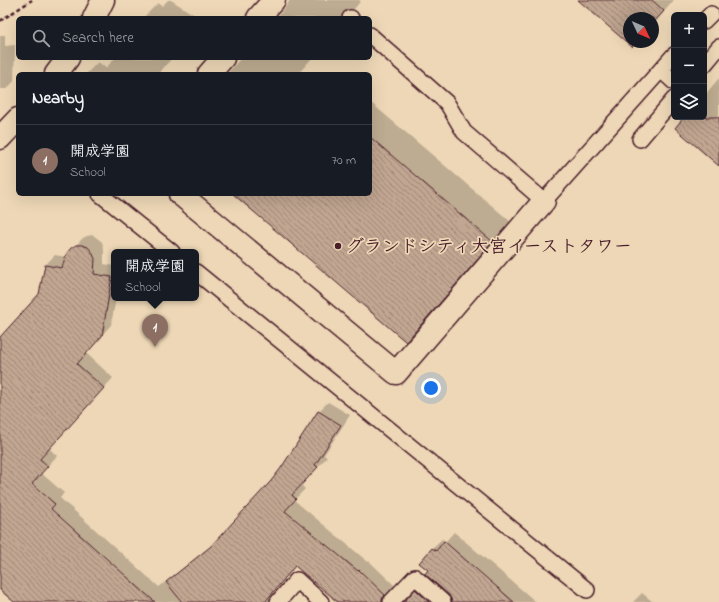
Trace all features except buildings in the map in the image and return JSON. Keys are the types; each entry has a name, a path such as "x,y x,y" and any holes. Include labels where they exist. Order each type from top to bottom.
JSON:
{"street":[{"path":"95,16 103,0"},
{"path":"260,16 274,0"},
{"path":"58,72 66,60"},
{"path":"211,72 221,60"},
{"path":"182,196 396,373 544,201"}],"lane":[{"path":"372,37 447,103 464,132 544,201 671,58"},
{"path":"707,61 719,47"},
{"path":"661,70 671,79"},
{"path":"640,139 671,103"},
{"path":"102,196 168,249"},
{"path":"199,274 587,590"},
{"path":"391,602 415,577 443,602"},
{"path":"278,602 297,580 321,602"}],"path":[{"path":"0,21 32,0"}],"place":[{"name":"グランドシティ大宮イーストタワー","path":"338,246"},
{"name":"開成学園","path":"155,347"}]}
